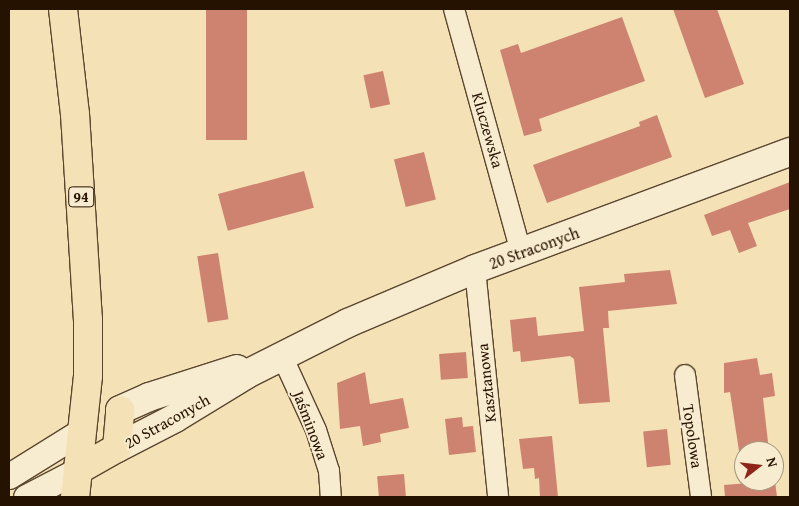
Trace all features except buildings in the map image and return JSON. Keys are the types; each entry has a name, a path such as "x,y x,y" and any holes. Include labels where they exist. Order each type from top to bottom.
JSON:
{"main road":[{"name":"94","path":"64,9 87,280 88,376 75,497"},
{"name":"20 Straconych","path":"78,470 282,356 348,323 521,252 790,152"},
{"name":"20 Straconych","path":"83,430 120,410 171,389 282,356"},
{"path":"117,448 120,410"}],"street":[{"name":"Kluczewska","path":"454,9 521,252"},
{"name":"Kasztanowa","path":"475,270 498,497"},
{"name":"Jaśminowa","path":"282,356 316,430 329,471 331,497"},
{"name":"Topolowa","path":"685,375 701,497"},
{"path":"9,476 83,430"},
{"path":"26,497 78,470"}]}
